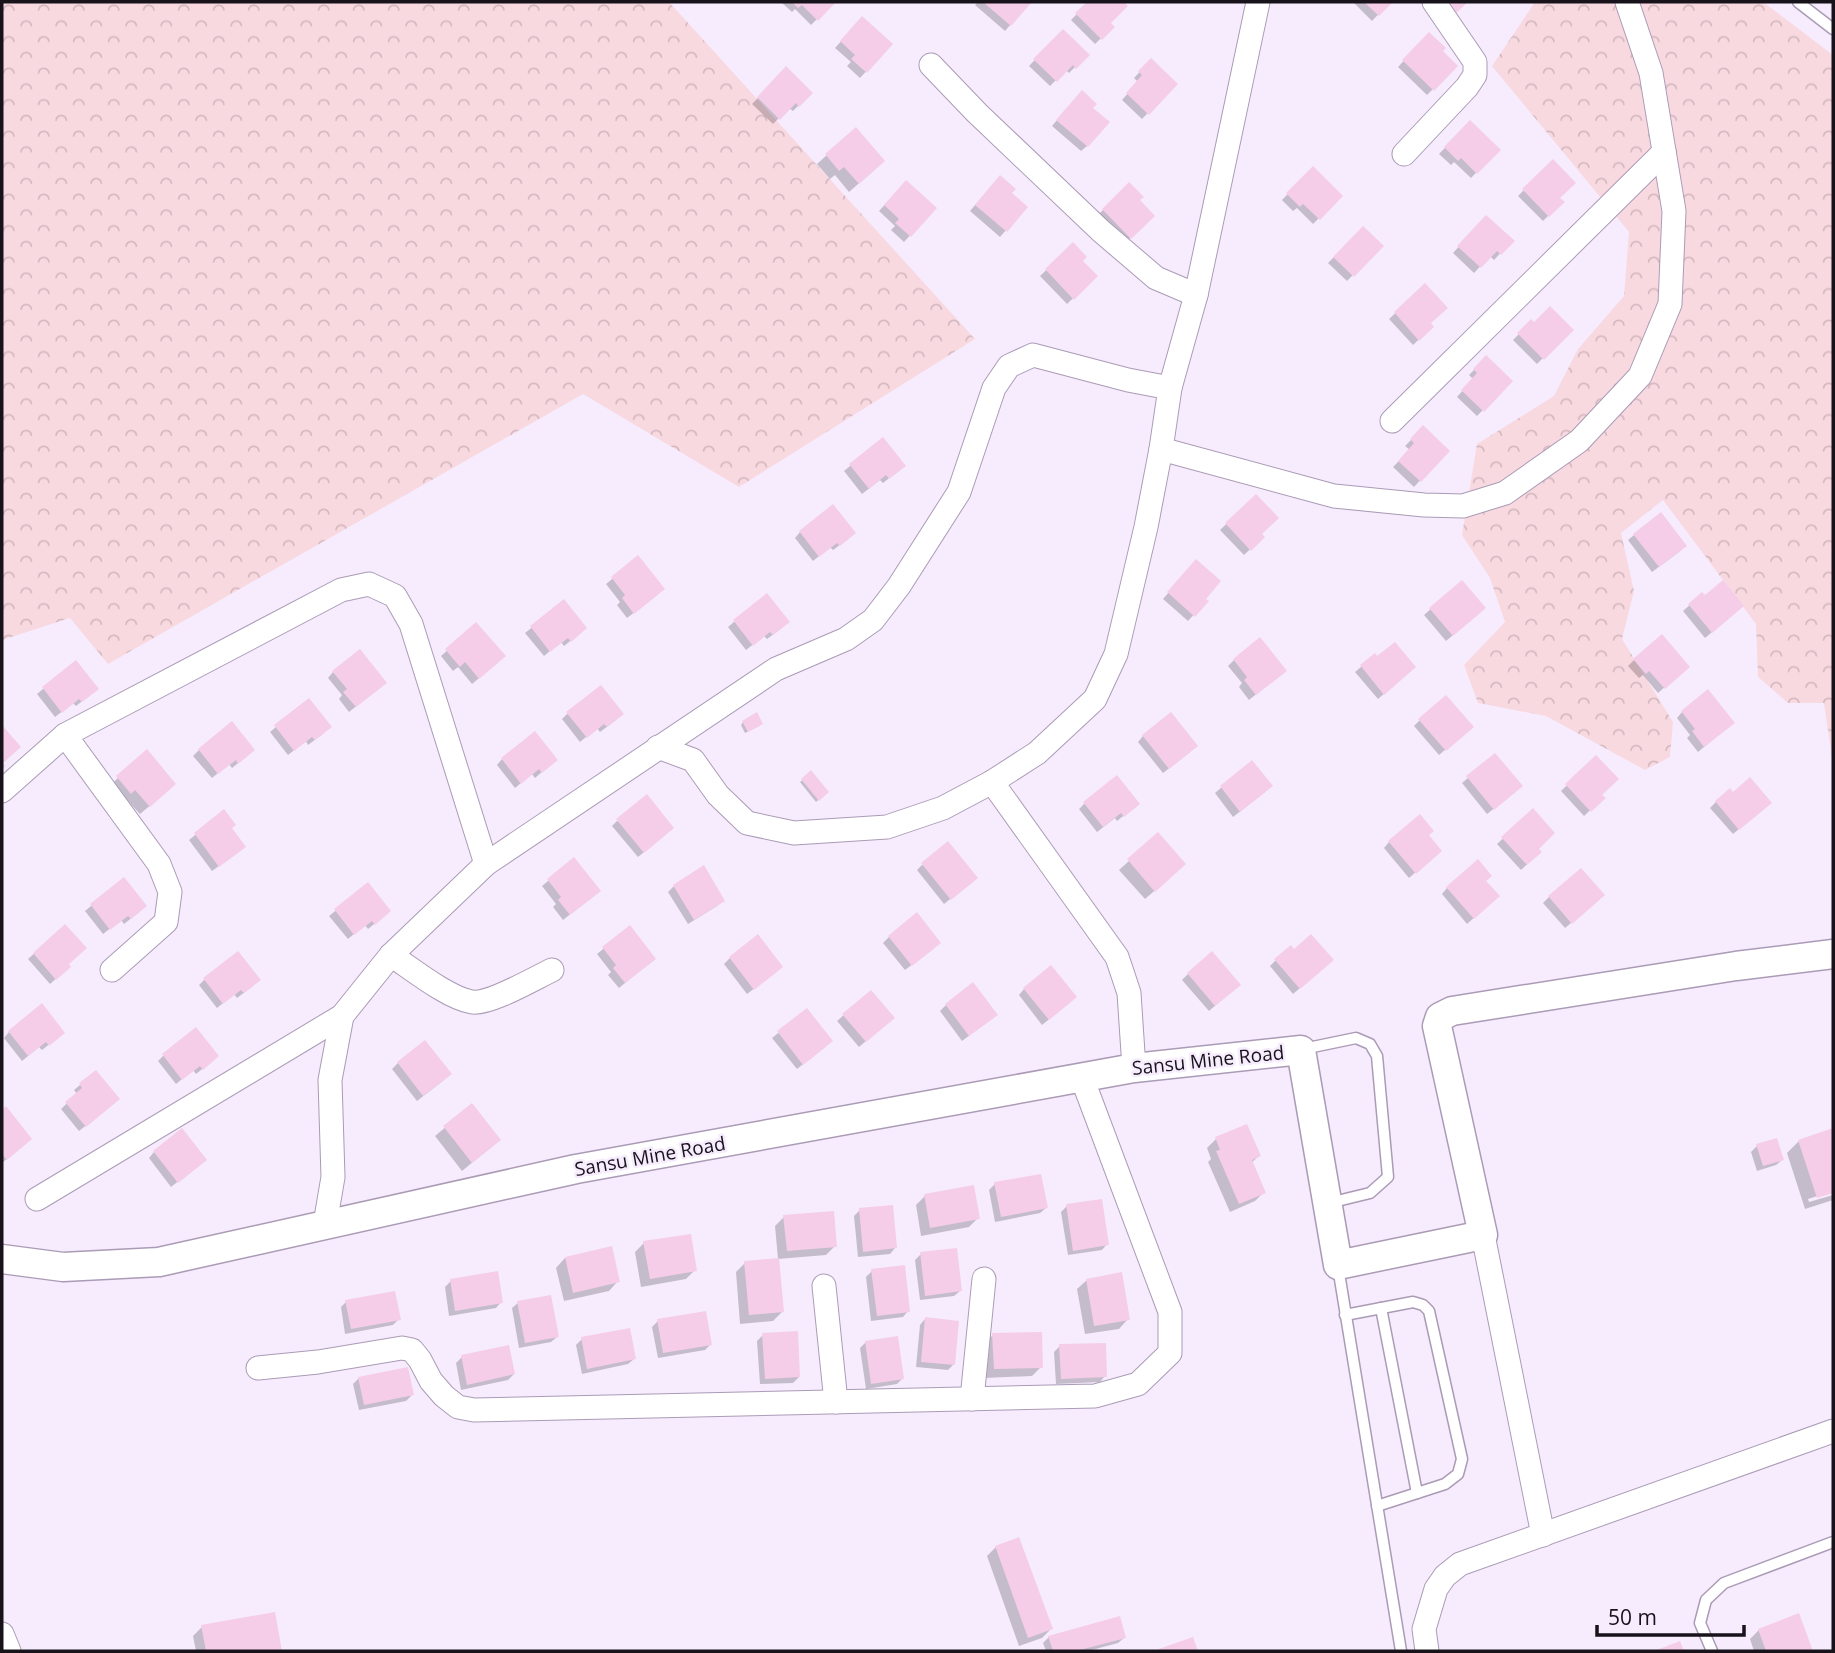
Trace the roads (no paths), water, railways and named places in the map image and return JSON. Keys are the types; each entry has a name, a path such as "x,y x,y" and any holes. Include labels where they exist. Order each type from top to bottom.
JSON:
{"street":[{"path":"658,747 693,760 718,795 747,823 794,833 887,827 943,808 992,782 1037,753 1095,699 1116,654 1146,527 1170,388 1196,295 1258,2"},
{"path":"1404,154 1475,75 1475,62 1434,2"},
{"path":"1161,449 1334,496 1463,506 1505,493 1579,441 1640,376 1670,304 1674,211 1651,73 1628,2"},
{"path":"931,65 976,113 1072,204 1156,278 1196,295"},
{"path":"1392,421 1664,152"},
{"path":"37,1199 342,1016 391,955 486,864 776,669 846,639 873,620 900,586 959,492 994,388 1009,366 1033,355 1170,388"},
{"path":"2,791 65,735 341,590 369,583 395,596 411,624 486,864"},
{"path":"65,735 159,863 170,892 166,922 112,970"},
{"path":"992,782 1117,957 1129,993 1133,1068"},
{"path":"1543,1535 1483,1234 1437,1026 1440,1017 1452,1011 1735,966 1833,954"},
{"path":"391,955 450,994 474,1003 495,998 552,970"},
{"path":"326,1224 333,1177 330,1080 342,1016"},
{"path":"1301,1050 1338,1265 1483,1234"},
{"name":"Sansu Mine Road","path":"2,1259 63,1267 159,1262 576,1169 1133,1068 1301,1050"},
{"path":"258,1368 318,1362 402,1348 412,1350 431,1381 444,1396 458,1407 474,1410 1095,1396 1138,1384 1170,1353 1170,1312 1082,1078"},
{"path":"972,1399 984,1279"},
{"path":"824,1286 836,1402"},
{"path":"1427,1651 1424,1629 1436,1589 1445,1576 1460,1564 1833,1431"},
{"path":"2,1634 9,1651"}],"lane":[{"path":"1798,2 1833,29"},
{"path":"1301,1050 1356,1038 1370,1044 1377,1056 1388,1177 1370,1193 1327,1204"},
{"path":"1338,1265 1401,1651"},
{"path":"1345,1315 1413,1302 1423,1305 1429,1311 1462,1459 1458,1474 1445,1484 1377,1506"},
{"path":"1381,1308 1418,1493"},
{"path":"1712,1651 1700,1623 1706,1600 1724,1583 1833,1542"}]}
